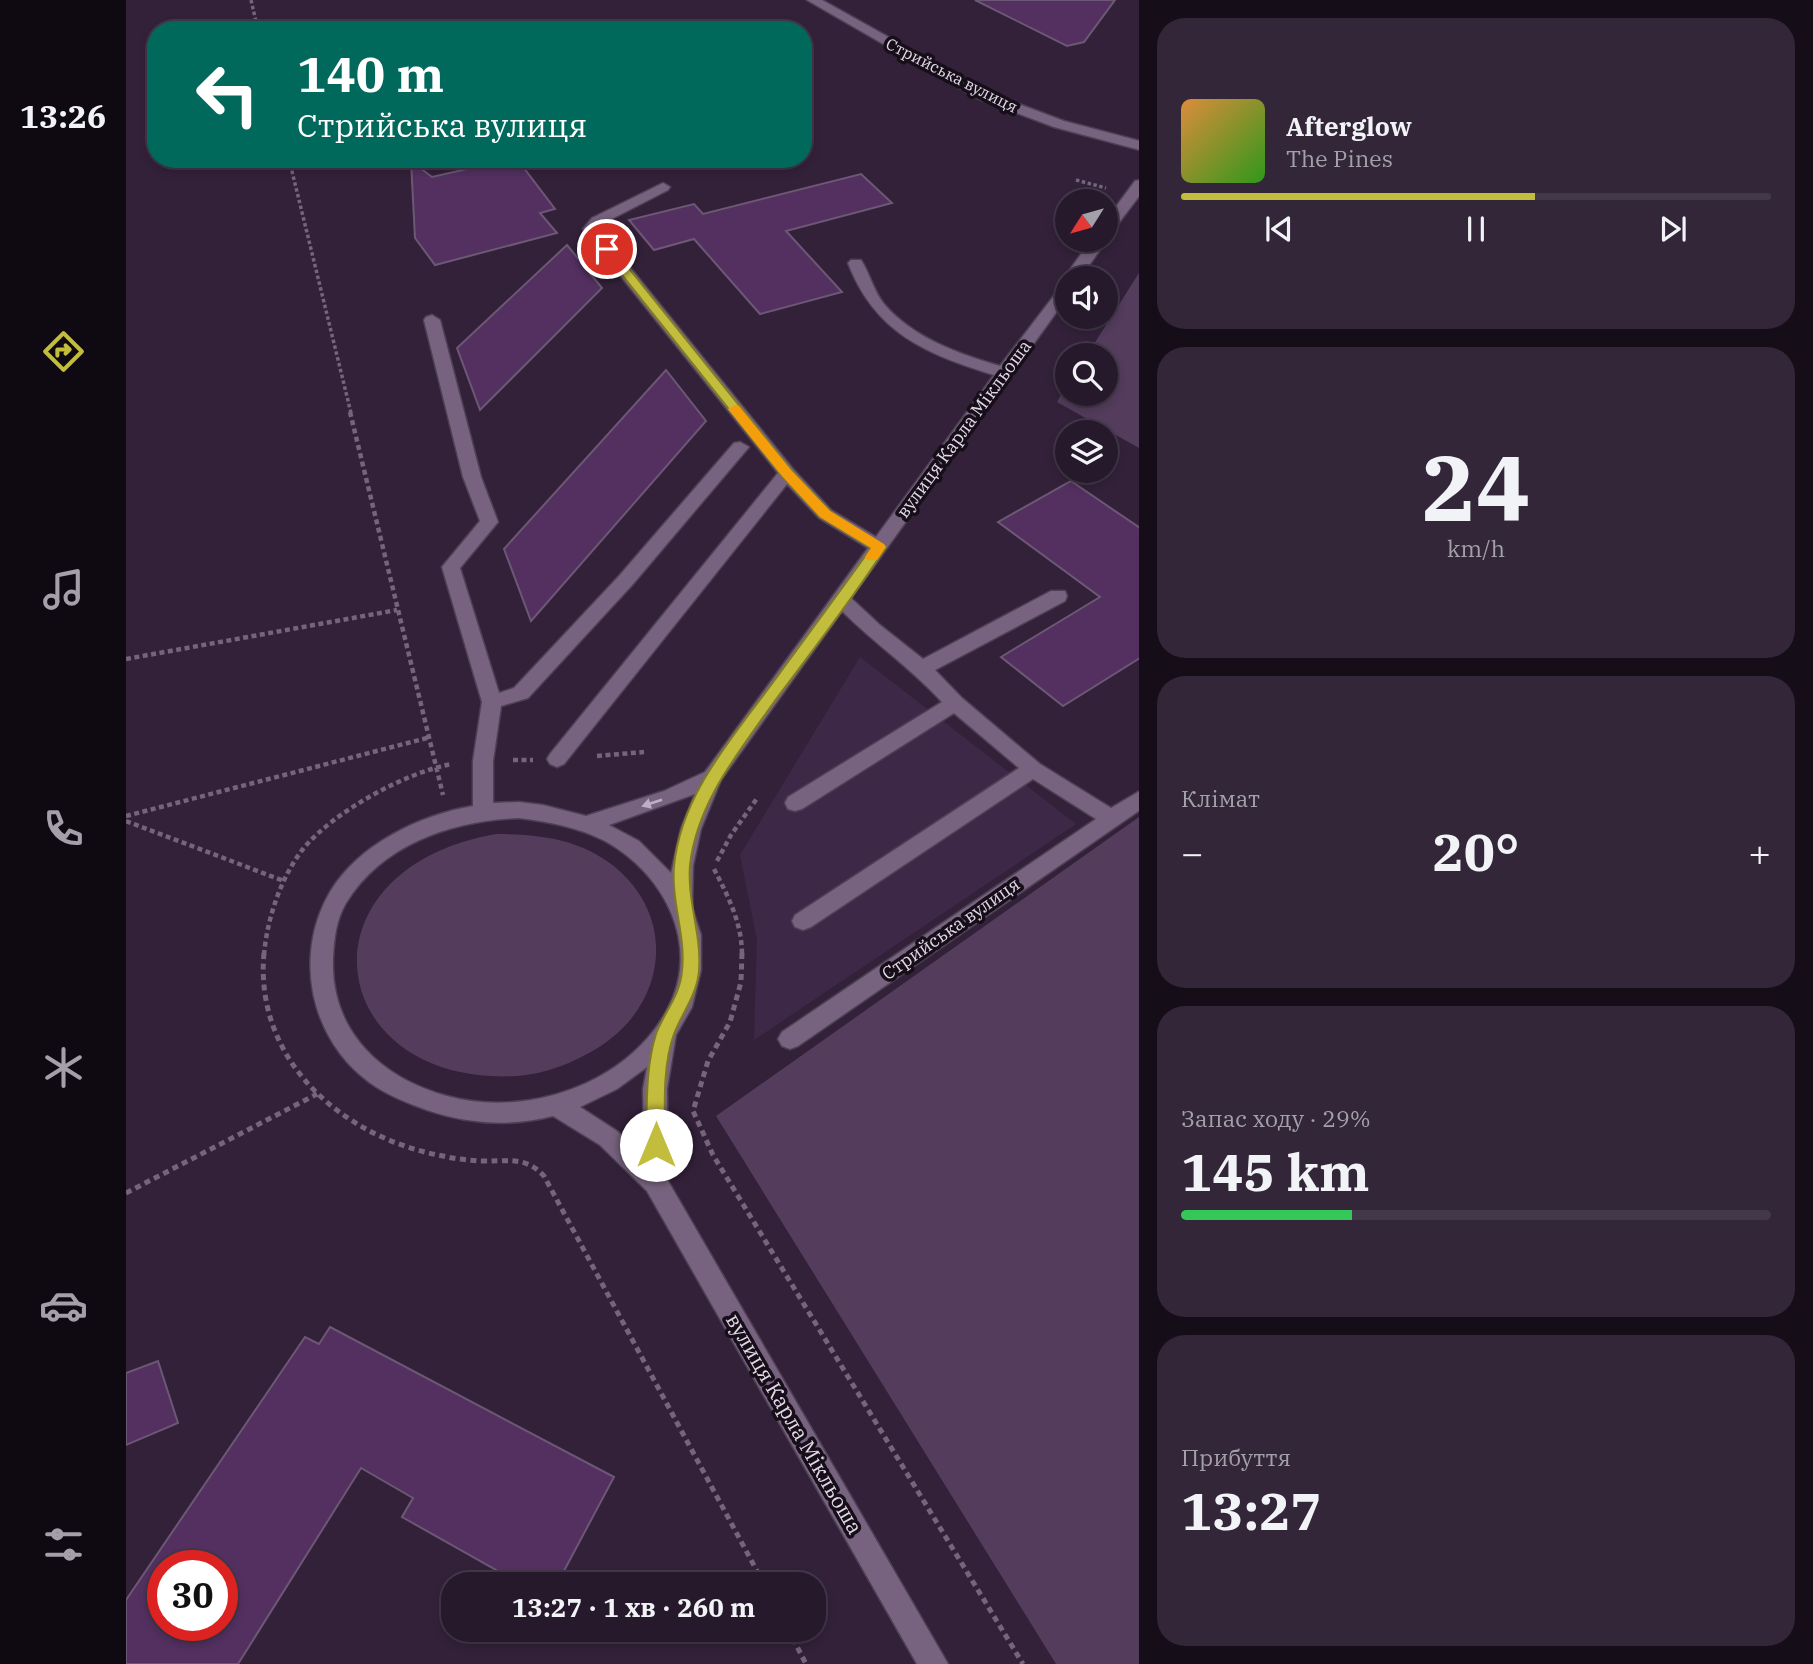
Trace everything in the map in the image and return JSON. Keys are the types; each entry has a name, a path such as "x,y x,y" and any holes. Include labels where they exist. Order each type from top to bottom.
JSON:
{"street":[{"name":"Стрийська вулиця","path":"813,0 982,95 1059,124 1139,146"},
{"path":"1118,213 1139,184"},
{"path":"663,187 597,221 591,229 787,473 825,514 879,547"},
{"path":"856,263 866,292 876,307 900,327 946,353 1005,373"},
{"name":"вулиця Карла Мікльоша","path":"684,911 669,883 648,859 621,839 590,823 555,814 519,810 483,812 447,820 413,833 383,851 357,874 337,901 324,930 318,962 321,993 331,1024 351,1053 377,1077 411,1095 448,1108 489,1113 531,1111 572,1101 601,1087 640,1061 665,1035 682,1005 691,973 691,942 684,911 682,866 691,829 712,778 1055,302"},
{"path":"432,320 472,477 489,522 451,567 492,702 483,761 483,812"},
{"path":"492,702 522,693 626,580 740,447"},
{"path":"557,759 787,473"},
{"path":"922,668 1058,596"},
{"path":"841,599 873,630 922,668 955,703 1034,769 1111,818"},
{"path":"795,803 955,703"},
{"path":"803,921 1034,769"},
{"name":"вулиця Карла Мікльоша","path":"590,823 671,797 712,778"},
{"name":"Стрийська вулиця","path":"790,1040 1139,799"},
{"name":"вулиця Карла Мікльоша","path":"656,1183 656,1089 665,1035"},
{"name":"вулиця Карла Мікльоша","path":"552,1105 580,1116 619,1144 656,1183 933,1664"}],"path":[{"path":"251,0 256,21"},
{"path":"291,168 427,738 437,765"},
{"path":"126,659 397,610"},
{"path":"126,819 427,738"},
{"path":"644,752 437,765 382,790 340,817 307,844 284,881 268,921 260,963 265,1004 276,1042 302,1080 338,1111 379,1137 428,1154 481,1161 526,1161 537,1167 758,1572"},
{"path":"126,819 284,881"},
{"path":"126,1193 317,1094"},
{"path":"713,1155 1023,1664"},
{"path":"795,1642 806,1664"}],"shaded area":[{"path":"1139,273 1139,447 1118,436 1118,420 1089,420 1064,406 1118,406 1118,343 1095,343 1103,329 1118,329 1118,306"},
{"path":"860,657 1076,824 754,1040 757,940 740,855"},
{"path":"1139,817 1139,1664 1056,1664 716,1116"},
{"path":"496,834 554,839 594,853 630,882 646,906 654,931 656,958 651,984 639,1008 620,1030 596,1049 568,1063 538,1073 517,1076 452,1070 404,1048 372,1014 358,973 362,929 386,889 430,855"}],"building":[{"path":"975,0 1115,0 1084,42 1067,46"},
{"path":"411,168 420,168 432,177 472,168 524,168 555,209 540,213 557,233 435,265 415,238"},
{"path":"861,174 892,203 786,231 842,292 760,314 694,239 654,250 629,220 694,204 703,214"},
{"path":"567,245 602,288 480,410 457,348"},
{"path":"666,370 706,421 531,621 504,549"},
{"path":"1067,483 1074,483 1139,527 1139,659 1063,706 1001,657 1100,597 998,522"},
{"path":"330,1327 614,1477 563,1572 500,1572 402,1517 413,1498 361,1468 238,1664 126,1664 126,1600 147,1569 147,1641 238,1641 238,1550 160,1550 305,1337 319,1344"},
{"path":"158,1361 178,1423 126,1445 126,1373"}],"slow traffic":[{"path":"735,409 787,473 825,514 879,547 872,557"}],"route":[{"path":"607,249 787,473 825,514 879,547 712,778 691,829 682,866 684,911 691,942 691,973 682,1005 665,1035 656,1089 656,1145"}]}
